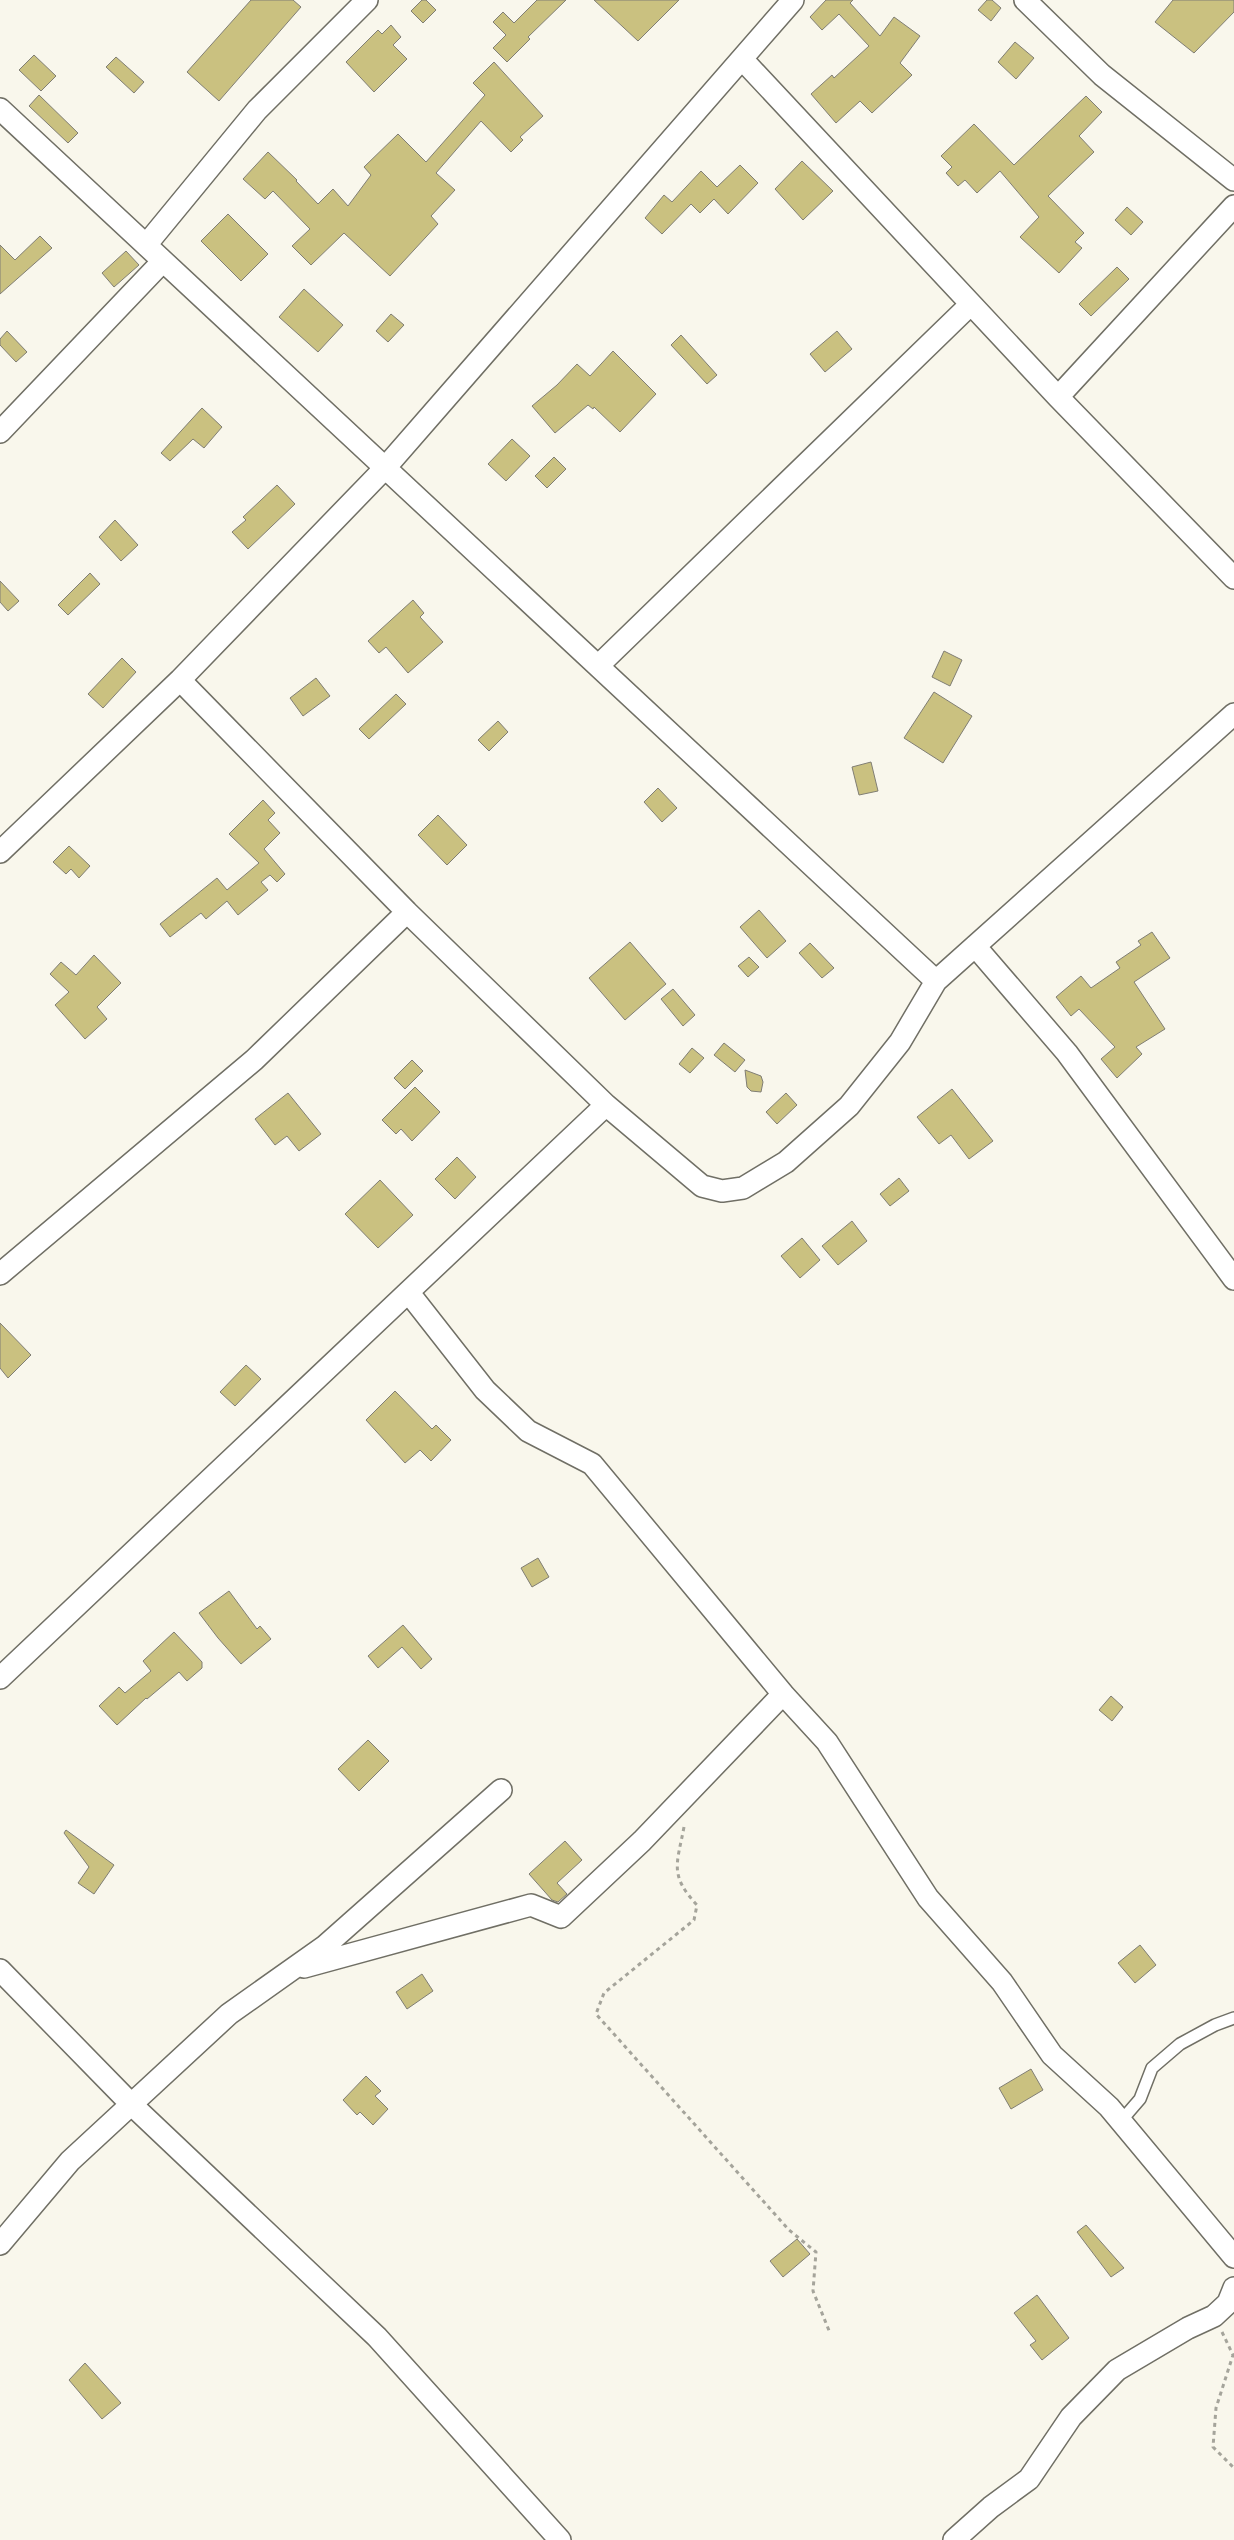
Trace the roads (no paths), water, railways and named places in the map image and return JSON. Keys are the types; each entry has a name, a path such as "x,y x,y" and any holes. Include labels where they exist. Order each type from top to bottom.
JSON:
{"street":[{"path":"146,245 257,110 367,0"},
{"path":"0,852 180,680 385,468 793,0"},
{"path":"1025,0 1102,74 1234,180"},
{"path":"742,59 1058,397 1234,578"},
{"path":"0,109 936,981"},
{"path":"1058,397 1234,206"},
{"path":"0,432 163,261"},
{"path":"599,665 971,304"},
{"path":"180,680 406,912 606,1105 702,1186 722,1191 743,1188 786,1162 849,1106 900,1042 936,981 1234,714"},
{"path":"0,1274 254,1060 406,912"},
{"path":"975,946 1067,1053 1234,1280"},
{"path":"0,1678 606,1105"},
{"path":"409,1293 485,1390 528,1431 592,1464 783,1694 827,1742 928,1898 1002,1982 1052,2055 1109,2107 1234,2257"},
{"path":"290,1970 532,1905 561,1917 642,1841 783,1694"},
{"path":"0,2244 70,2161 229,2014 325,1946 501,1790"},
{"path":"0,1970 131,2104 377,2337 560,2540"},
{"path":"954,2540 991,2507 1029,2479 1071,2417 1117,2370 1188,2328 1214,2316 1228,2303 1234,2288"}],"lane":[{"path":"1121,2121 1140,2099 1152,2068 1180,2044 1215,2025 1234,2018"}]}
